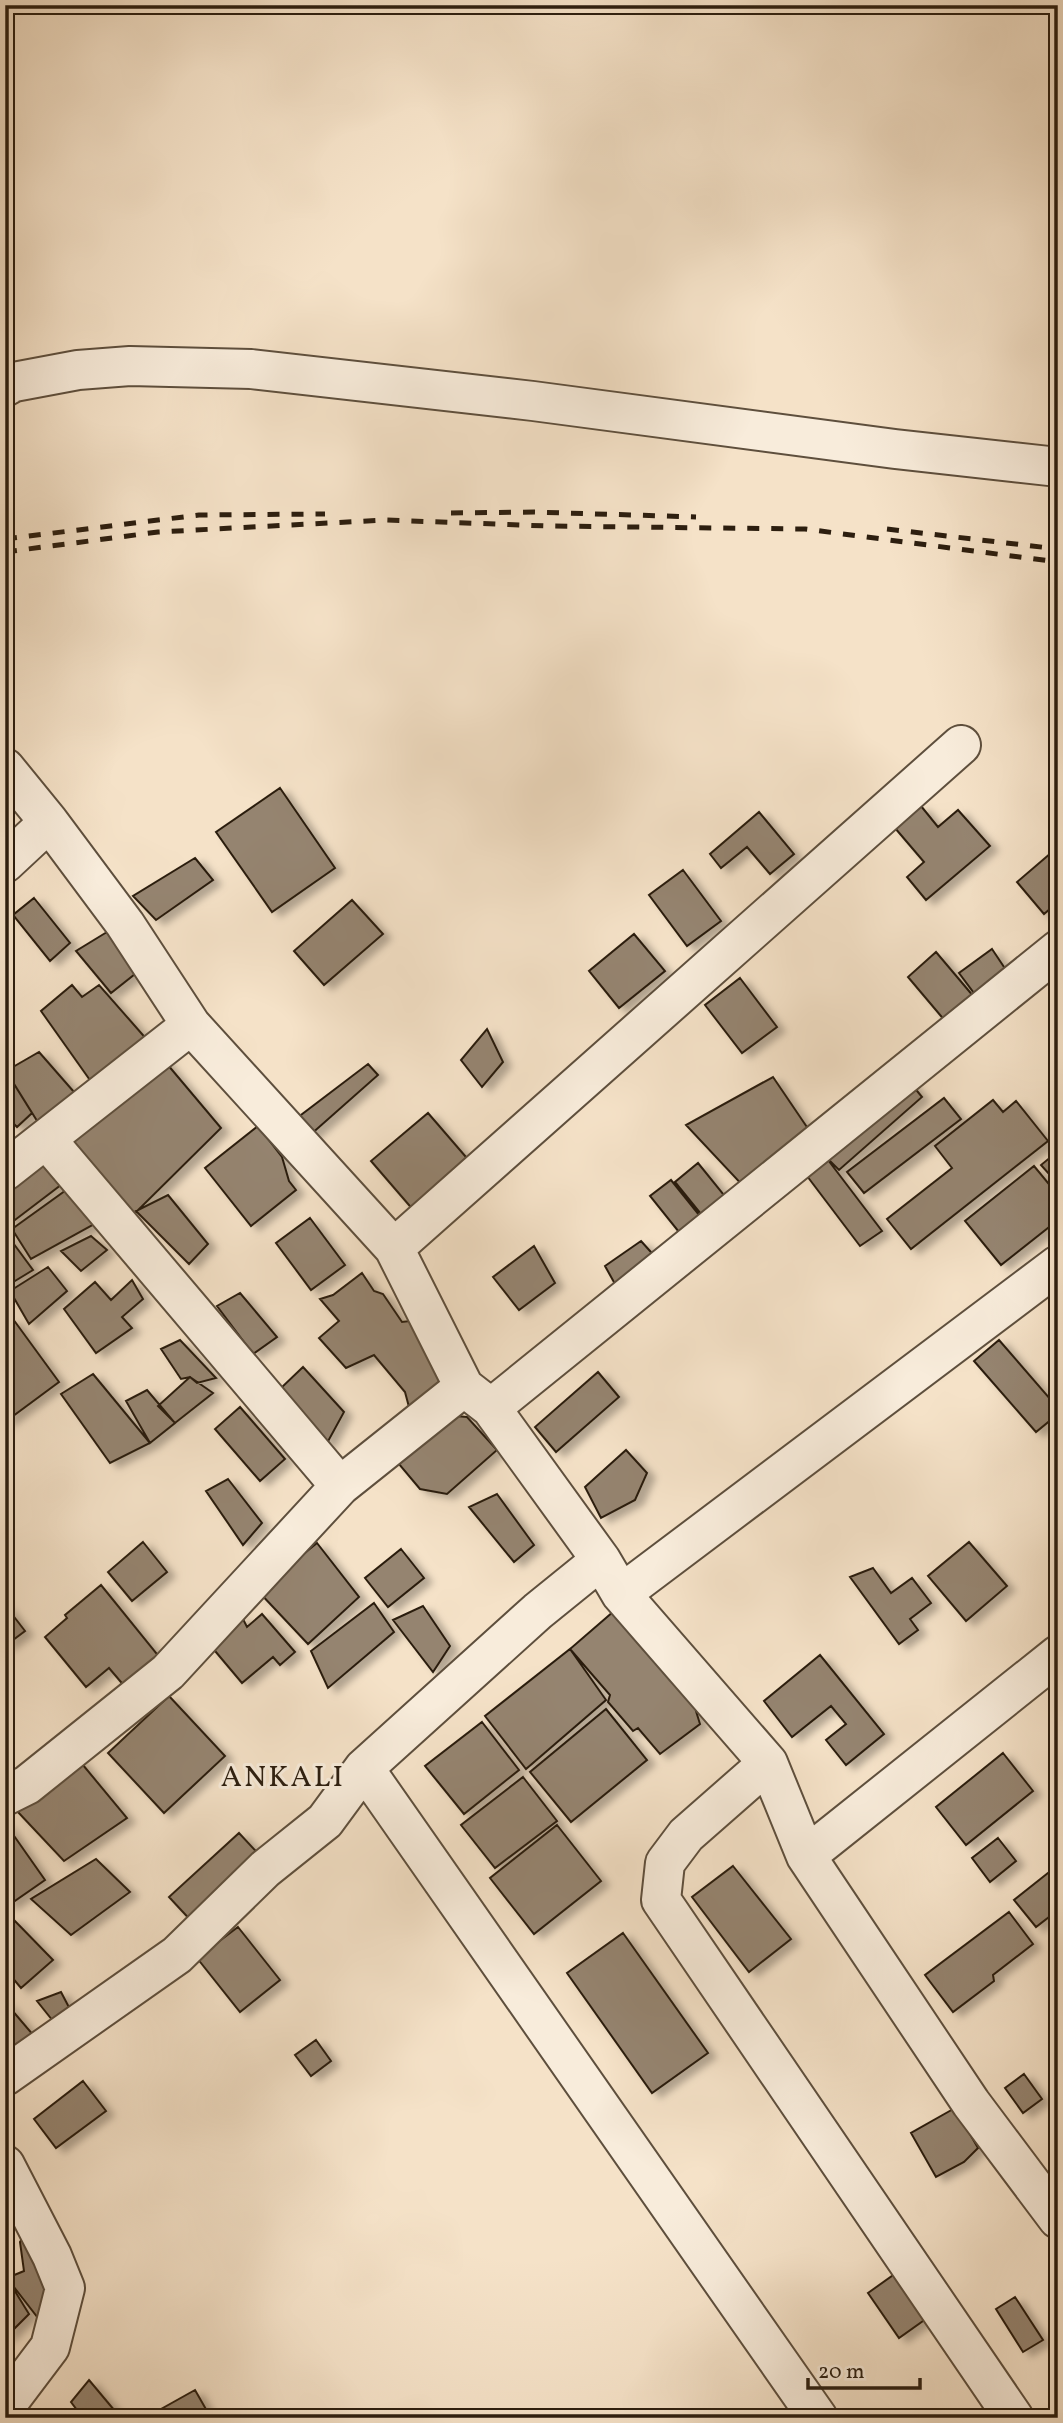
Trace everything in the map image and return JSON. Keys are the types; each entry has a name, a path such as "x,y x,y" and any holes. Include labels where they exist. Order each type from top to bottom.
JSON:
{"street":[{"path":"5,387 14,382 91,369 130,366 251,369 533,401 895,449 1058,467"},
{"path":"394,1248 961,745"},
{"path":"5,768 125,923 191,1025 394,1248 478,1398 601,1560 621,1594 768,1763 806,1856 971,2103 1058,2218"},
{"path":"5,863 49,822"},
{"path":"5,1796 27,1785 168,1672 340,1486 478,1398 1058,950"},
{"path":"5,1171 191,1025"},
{"path":"46,1139 340,1486"},
{"path":"621,1594 1058,1265"},
{"path":"5,2076 177,1955 265,1869 325,1821 364,1768 538,1611 601,1560"},
{"path":"806,1856 1058,1655"},
{"path":"768,1763 686,1835 665,1863 662,1900 1014,2418"},
{"path":"364,1768 818,2418"},
{"path":"5,2417 10,2400 50,2347 65,2288 52,2256 10,2181"}],"building":[{"path":"280,788 335,868 272,912 216,832"},
{"path":"921,806 938,827 958,810 990,846 926,900 907,877 924,862 895,828"},
{"path":"759,812 794,854 770,874 747,847 721,868 710,854"},
{"path":"1058,847 1058,902 1044,914 1017,882"},
{"path":"195,858 213,880 156,920 133,896"},
{"path":"683,870 721,921 687,946 649,895"},
{"path":"34,898 70,943 50,961 13,915"},
{"path":"352,900 383,934 324,985 294,951"},
{"path":"107,932 135,974 111,993 76,951"},
{"path":"634,934 665,971 619,1008 589,971"},
{"path":"992,949 1006,970 974,993 959,973"},
{"path":"936,952 974,997 946,1022 908,977"},
{"path":"740,978 777,1027 742,1053 705,1005"},
{"path":"72,985 82,997 99,985 149,1042 97,1090 41,1011"},
{"path":"487,1029 503,1062 482,1087 461,1060"},
{"path":"39,1052 81,1100 44,1132 6,1071"},
{"path":"162,1058 221,1128 124,1224 60,1143"},
{"path":"368,1064 378,1075 309,1136 297,1118"},
{"path":"773,1077 813,1136 746,1189 686,1125"},
{"path":"909,1081 922,1097 839,1170 825,1156"},
{"path":"14,1084 32,1113 17,1127 5,1115 5,1089"},
{"path":"944,1098 961,1119 864,1193 847,1172"},
{"path":"993,1100 1003,1112 1016,1101 1048,1141 911,1249 887,1219 952,1168 935,1146"},
{"path":"428,1113 472,1164 415,1212 371,1161"},
{"path":"258,1126 282,1157 289,1181 296,1190 251,1226 205,1168"},
{"path":"48,1150 70,1178 11,1223 5,1217 5,1184"},
{"path":"1058,1151 1058,1184 1041,1165"},
{"path":"825,1156 882,1231 860,1246 804,1172"},
{"path":"698,1163 728,1200 705,1219 675,1182"},
{"path":"1034,1166 1058,1195 1058,1220 1001,1265 965,1221"},
{"path":"671,1180 708,1226 687,1242 650,1196"},
{"path":"76,1183 100,1221 31,1259 12,1229"},
{"path":"168,1195 208,1244 189,1264 136,1211"},
{"path":"310,1218 345,1265 311,1290 276,1243"},
{"path":"5,1232 33,1270 5,1287"},
{"path":"91,1236 107,1250 81,1271 61,1251"},
{"path":"641,1241 659,1261 620,1293 605,1266"},
{"path":"534,1246 555,1283 519,1310 493,1277"},
{"path":"48,1267 67,1291 29,1324 10,1291"},
{"path":"362,1273 374,1291 383,1294 402,1322 410,1321 454,1392 413,1422 405,1392 374,1355 346,1368 319,1338 339,1321 320,1299 333,1295"},
{"path":"132,1280 143,1299 122,1317 132,1328 96,1353 64,1309 95,1282 111,1300"},
{"path":"240,1293 277,1337 253,1354 217,1306"},
{"path":"13,1319 59,1382 5,1422 5,1324"},
{"path":"180,1340 216,1378 197,1383 190,1377 181,1379 161,1349"},
{"path":"999,1340 1058,1408 1058,1414 1036,1432 974,1361"},
{"path":"303,1367 344,1412 326,1445 281,1388"},
{"path":"598,1372 619,1397 556,1452 535,1427"},
{"path":"93,1374 150,1443 110,1463 61,1394"},
{"path":"190,1377 213,1393 175,1423 158,1406"},
{"path":"147,1390 175,1423 150,1443 126,1401"},
{"path":"240,1407 285,1459 260,1481 215,1429"},
{"path":"444,1415 467,1417 497,1450 447,1494 420,1489 393,1457"},
{"path":"626,1450 647,1473 635,1500 601,1518 585,1487"},
{"path":"228,1479 262,1523 243,1545 206,1491"},
{"path":"497,1494 534,1545 514,1562 469,1507"},
{"path":"143,1542 167,1572 132,1601 108,1572"},
{"path":"969,1542 1007,1586 966,1621 928,1576"},
{"path":"317,1543 359,1597 308,1644 258,1591"},
{"path":"401,1549 424,1578 388,1607 365,1578"},
{"path":"873,1568 891,1593 912,1578 931,1603 910,1619 918,1630 899,1644 850,1577"},
{"path":"101,1585 161,1659 126,1688 109,1668 86,1687 45,1637 67,1618 65,1615"},
{"path":"374,1603 394,1632 328,1688 311,1651"},
{"path":"5,1605 25,1631 5,1646"},
{"path":"621,1605 705,1704 696,1711 700,1724 660,1754 638,1728 633,1731 608,1702 610,1695 570,1649"},
{"path":"423,1606 450,1646 433,1672 393,1620"},
{"path":"262,1614 295,1652 280,1665 273,1657 242,1683 210,1645 242,1617 247,1627"},
{"path":"570,1649 606,1700 526,1769 485,1716"},
{"path":"820,1655 884,1734 846,1765 826,1740 846,1724 831,1706 792,1737 764,1701"},
{"path":"169,1696 225,1756 164,1813 108,1753"},
{"path":"606,1709 647,1760 571,1822 530,1772"},
{"path":"482,1722 519,1770 464,1814 425,1766"},
{"path":"1003,1753 1033,1791 966,1845 936,1807"},
{"path":"78,1759 127,1818 64,1861 17,1811"},
{"path":"523,1777 557,1821 495,1868 461,1825"},
{"path":"5,1823 45,1880 9,1905 5,1898"},
{"path":"557,1825 601,1881 534,1934 490,1878"},
{"path":"239,1833 265,1861 195,1925 169,1897"},
{"path":"998,1838 1016,1861 990,1882 972,1858"},
{"path":"96,1859 130,1892 71,1935 31,1899"},
{"path":"1058,1865 1058,1910 1036,1927 1014,1900"},
{"path":"733,1866 791,1939 749,1972 692,1897"},
{"path":"1009,1912 1033,1944 993,1975 994,1981 953,2012 925,1975"},
{"path":"13,1919 53,1960 21,1988 5,1969 5,1923"},
{"path":"238,1927 280,1980 240,2012 197,1958"},
{"path":"623,1933 708,2053 652,2093 567,1973"},
{"path":"61,1992 73,2015 57,2026 37,2001"},
{"path":"5,2002 40,2043 5,2066"},
{"path":"316,2040 331,2061 311,2076 295,2055"},
{"path":"1024,2074 1042,2099 1023,2113 1005,2088"},
{"path":"83,2081 106,2111 56,2148 34,2119"},
{"path":"955,2108 978,2148 964,2162 936,2177 911,2133"},
{"path":"25,2234 56,2291 38,2318 7,2278 24,2271 20,2242"},
{"path":"906,2266 937,2311 899,2338 868,2293"},
{"path":"5,2275 29,2314 5,2338"},
{"path":"1015,2297 1043,2340 1023,2352 996,2309"},
{"path":"89,2380 119,2418 83,2418 71,2402"},
{"path":"195,2390 211,2418 145,2418"}],"railway":[{"path":"451,513 534,512 696,517"},
{"path":"5,539 199,515 325,514"},
{"path":"5,552 158,532 385,520 548,526 805,529 1058,562"},
{"path":"887,529 1058,549"}],"district":[{"name":"ANKALI","path":"283,1776"}]}
